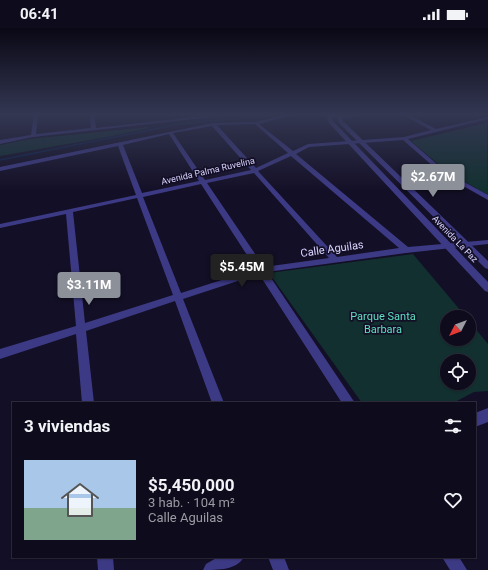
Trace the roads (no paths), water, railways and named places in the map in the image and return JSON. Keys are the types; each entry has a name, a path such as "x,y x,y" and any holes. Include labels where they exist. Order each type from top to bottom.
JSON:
{"street":[{"path":"0,169 135,140"},
{"path":"175,140 348,402"},
{"path":"227,140 335,260"},
{"path":"277,140 406,250"},
{"name":"Avenida La Paz","path":"361,140 488,266"},
{"name":"Avenida Palma Ruvelina","path":"0,226 254,171 308,146 392,140"},
{"path":"406,140 444,173 488,198"},
{"name":"Avenida La Paz","path":"350,142 488,288"},
{"path":"120,144 218,402"},
{"path":"68,211 88,402"},
{"name":"Calle Aguilas","path":"0,354 262,270 406,250 488,242"},
{"path":"105,558 106,570"},
{"path":"212,570 233,558"},
{"path":"276,558 281,570"},
{"path":"451,558 459,570"}],"waterway":[{"path":"0,160 99,140"}],"park label":[{"name":"Parque Santa Barbara","path":"383,322"}]}
